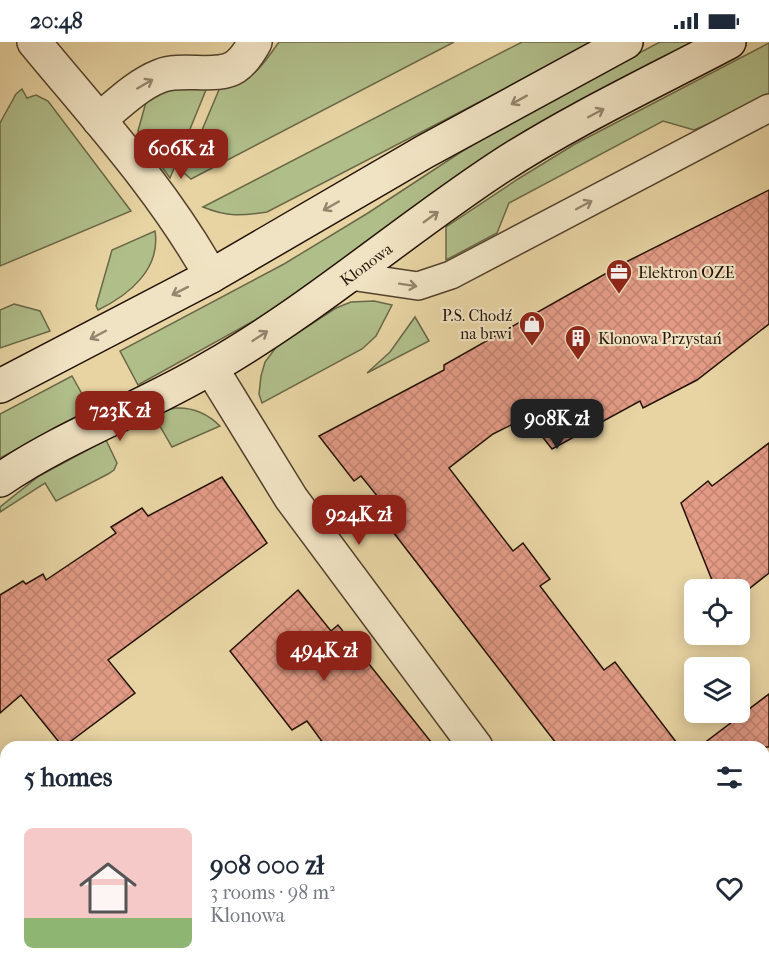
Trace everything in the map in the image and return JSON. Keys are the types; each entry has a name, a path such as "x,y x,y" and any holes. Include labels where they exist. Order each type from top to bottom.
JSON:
{"street":[{"path":"34,42 163,199 197,250 210,276"},
{"path":"99,120 140,86 162,75 192,71 221,72 234,68 247,55 255,42"},
{"path":"0,386 210,276 424,152 626,42"},
{"name":"Klonowa","path":"0,480 66,442 212,368 350,276 501,167 576,123 729,42"},
{"path":"212,368 291,498 473,741"}],"lane":[{"path":"350,276 418,286 451,275 768,109"}],"green space":[{"path":"279,42 454,42 191,179 184,173 221,85 242,80 256,72"},
{"path":"522,42 595,42 267,212 235,215 203,207"},
{"path":"660,42 699,42 259,318 138,385 120,351 284,264 533,109"},
{"path":"769,43 769,94 694,130 663,121 509,203 497,233 446,260 446,227 575,144"},
{"path":"208,85 170,178 141,139 138,131 146,102 165,89"},
{"path":"22,89 27,98 36,95 48,101 131,211 0,266 0,123 16,94"},
{"path":"155,231 156,245 148,269 121,297 98,310 96,306 112,250"},
{"path":"374,301 392,305 376,336 362,349 262,403 259,394 261,376 265,362 277,346 336,308 351,302"},
{"path":"14,304 40,311 50,331 0,348 0,310"},
{"path":"415,317 429,341 367,373 390,352"},
{"path":"72,376 91,410 0,458 0,414"},
{"path":"175,408 199,412 220,426 172,447 153,414"},
{"path":"106,440 117,463 114,470 56,501 45,483 0,512 0,507 39,476"}],"building":[{"path":"769,190 769,324 697,380 643,408 640,401 552,449 527,417 493,434 449,468 513,551 523,543 550,579 540,586 604,670 615,662 675,741 554,741 380,515 387,508 361,476 354,481 319,436 444,370 444,365 628,261"},
{"path":"769,443 769,573 750,588 750,579 712,579 681,503 708,481 712,486"},
{"path":"222,477 267,543 108,660 135,693 71,741 58,741 21,695 0,713 0,595 23,581 26,584 43,574 46,580 116,533 111,527 142,508 148,516"},
{"path":"298,590 331,631 338,625 430,741 322,741 307,721 292,730 230,651"},
{"path":"769,694 769,741 707,741 731,723 750,723 750,708"}],"place":[{"name":"Elektron OZE","path":"619,295"},
{"name":"P.S. Chodź na brwi","path":"532,347"},
{"name":"Klonowa Przystań","path":"578,361"}]}
